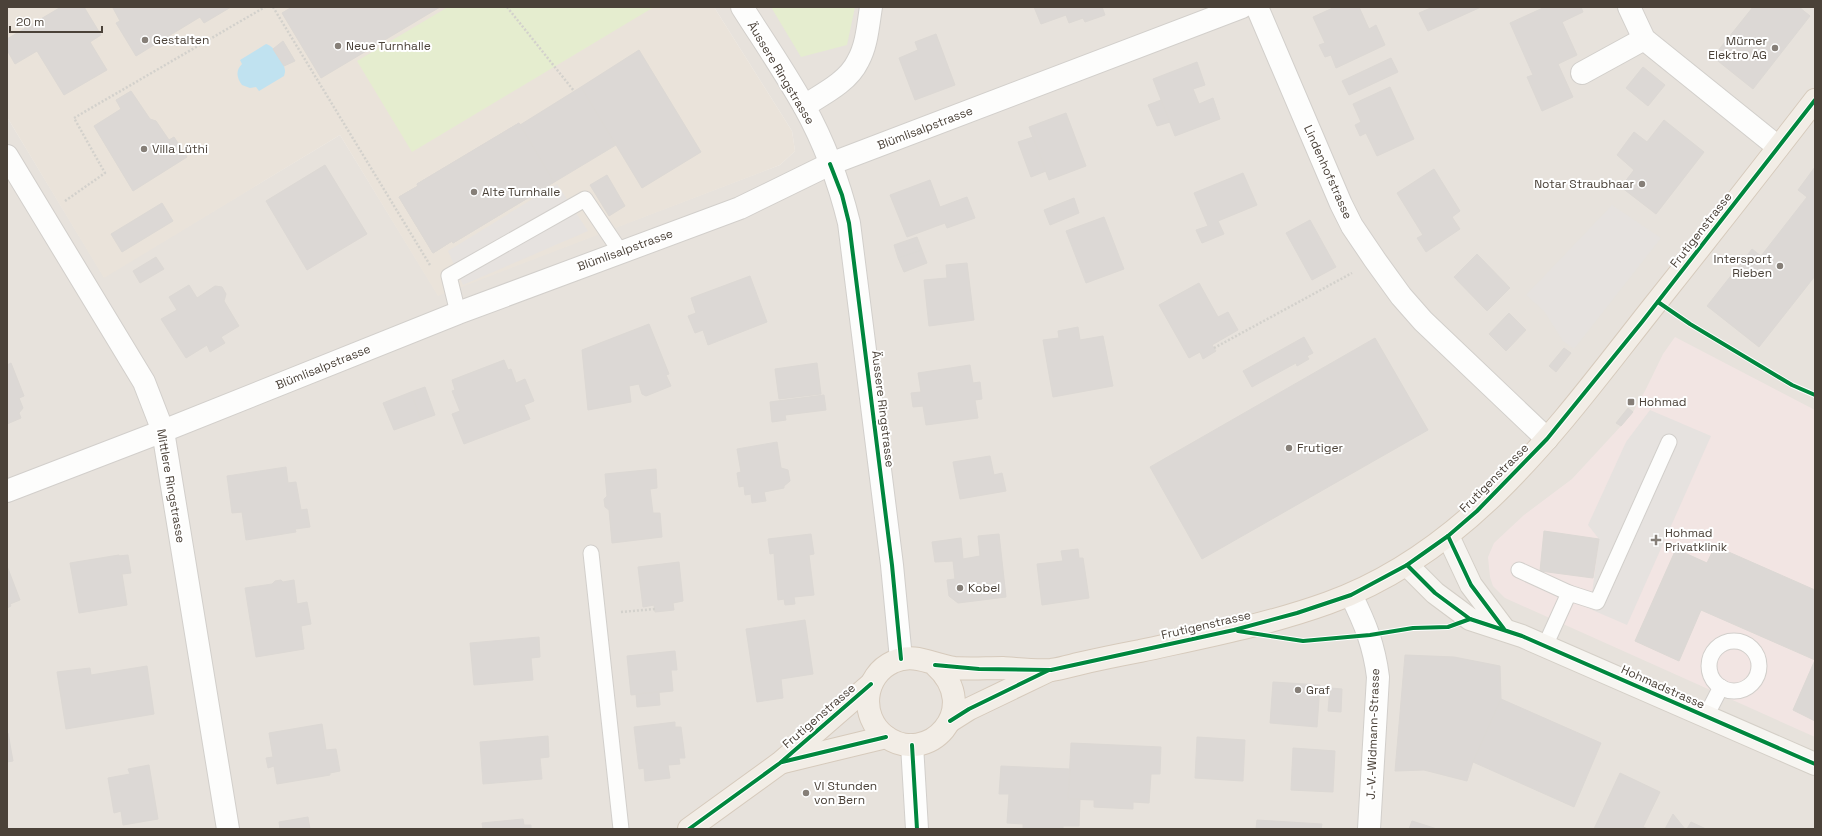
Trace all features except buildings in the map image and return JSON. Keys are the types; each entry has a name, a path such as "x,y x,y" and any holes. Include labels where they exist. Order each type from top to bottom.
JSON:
{"main road":[{"name":"Frutigenstrasse","path":"935,665 974,669 1051,670 1234,630 1304,611 1351,595 1407,565 1448,536 1489,500 1547,439 1642,322 1815,100"},
{"name":"Hohmadstrasse","path":"1448,536 1471,586 1504,629"},
{"name":"Hohmadstrasse","path":"1407,565 1434,593 1470,619 1504,629 1545,646 1815,764"},
{"path":"918,658 935,665 949,680 953,690 954,711 950,721 943,731 924,743 912,745 894,742 877,729 871,719 868,707 868,695 871,684 883,668 901,659 918,658"},
{"name":"Frutigenstrasse","path":"950,721 969,709 1051,670"},
{"name":"Frutigenstrasse","path":"689,829 780,763 871,684"},
{"name":"Frutigenstrasse","path":"780,763 886,737"}],"street":[{"name":"Äussere Ringstrasse","path":"742,7 804,106 842,195 849,223 892,565 901,659"},
{"path":"804,106 838,85 858,62 862,51 871,7"},
{"name":"Blümlisalpstrasse","path":"7,491 163,431 458,313 620,251 740,208 830,164 1242,7"},
{"name":"Lindenhofstrasse","path":"1257,7 1341,204 1375,260 1400,296 1423,321 1547,439"},
{"path":"1629,7 1644,39 1778,147"},
{"path":"1582,73 1644,39"},
{"name":"Mittlere Ringstrasse","path":"7,156 144,382 163,431 228,829"},
{"name":"J.-V.-Widmann-Strasse","path":"1351,595 1370,635 1376,656 1378,677 1369,829"},
{"path":"912,745 917,829"}],"lane":[{"path":"458,313 449,276 585,200 620,251"},
{"path":"1519,570 1569,593 1597,602 1669,442"},
{"path":"591,553 621,829"},
{"path":"1545,646 1569,593"},
{"path":"1706,716 1721,687"}],"path":[{"path":"44,216 105,173 74,118 265,7"},
{"path":"273,7 434,272"},
{"path":"507,7 574,91"},
{"path":"1214,348 1375,260"},
{"path":"597,615 655,609"}],"shaded area":[{"path":"7,7 714,7 792,131 795,151 780,165 438,296 340,135 104,278 7,117"},
{"path":"714,7 1815,7 1815,829 7,829 7,117 104,277 340,135 438,295 780,165 795,151 792,131"},
{"path":"557,184 588,231 463,285 448,251"},
{"path":"1612,205 1661,238 1574,349 1563,341 1544,311 1526,295"},
{"name":"Hohmad Privatklinik","path":"1675,337 1815,410 1815,737 1505,598 1493,586 1490,577 1488,557 1494,543 1524,515 1572,479 1621,426 1633,412 1663,354"},
{"path":"1650,410 1711,436 1627,625 1590,609 1599,539 1588,525 1626,442"}],"green space":[{"path":"448,7 654,7 412,152 357,61"},
{"path":"771,7 855,7 847,45 801,57"}],"water":[{"path":"266,44 269,45 279,56 284,65 285,72 284,76 259,91 256,87 250,88 242,85 238,77 238,69 242,64 240,60"}],"cycle path":[{"path":"935,665 979,669 1051,670 1234,630 1297,613 1351,595 1407,565 1448,536 1477,511 1547,439 1642,322 1815,100"},
{"path":"830,164 842,195 849,223 892,565 901,659"},
{"path":"1658,302 1690,324 1792,385 1815,395"},
{"path":"1448,536 1471,585 1504,629"},
{"path":"1407,565 1435,593 1470,619 1522,636 1815,764"},
{"path":"1238,631 1303,641 1370,635 1413,628 1448,627 1470,619"},
{"path":"950,721 969,709 1049,670"},
{"path":"689,829 780,763 871,684"},
{"path":"782,762 886,737"},
{"path":"912,745 917,829"}],"place":[{"name":"Gestalten","path":"145,40"},
{"name":"Neue Turnhalle","path":"338,46"},
{"name":"Mürner Elektro AG","path":"1775,48"},
{"name":"Villa Lüthi","path":"144,149"},
{"name":"Notar Straubhaar","path":"1642,184"},
{"name":"Alte Turnhalle","path":"474,192"},
{"name":"Intersport Rieben","path":"1780,266"},
{"name":"Hohmad","path":"1631,402"},
{"name":"Frutiger","path":"1289,448"},
{"name":"Hohmad Privatklinik","path":"1656,540"},
{"name":"Kobel","path":"960,588"},
{"name":"Graf","path":"1298,690"},
{"name":"VI Stunden von Bern","path":"806,793"}]}
